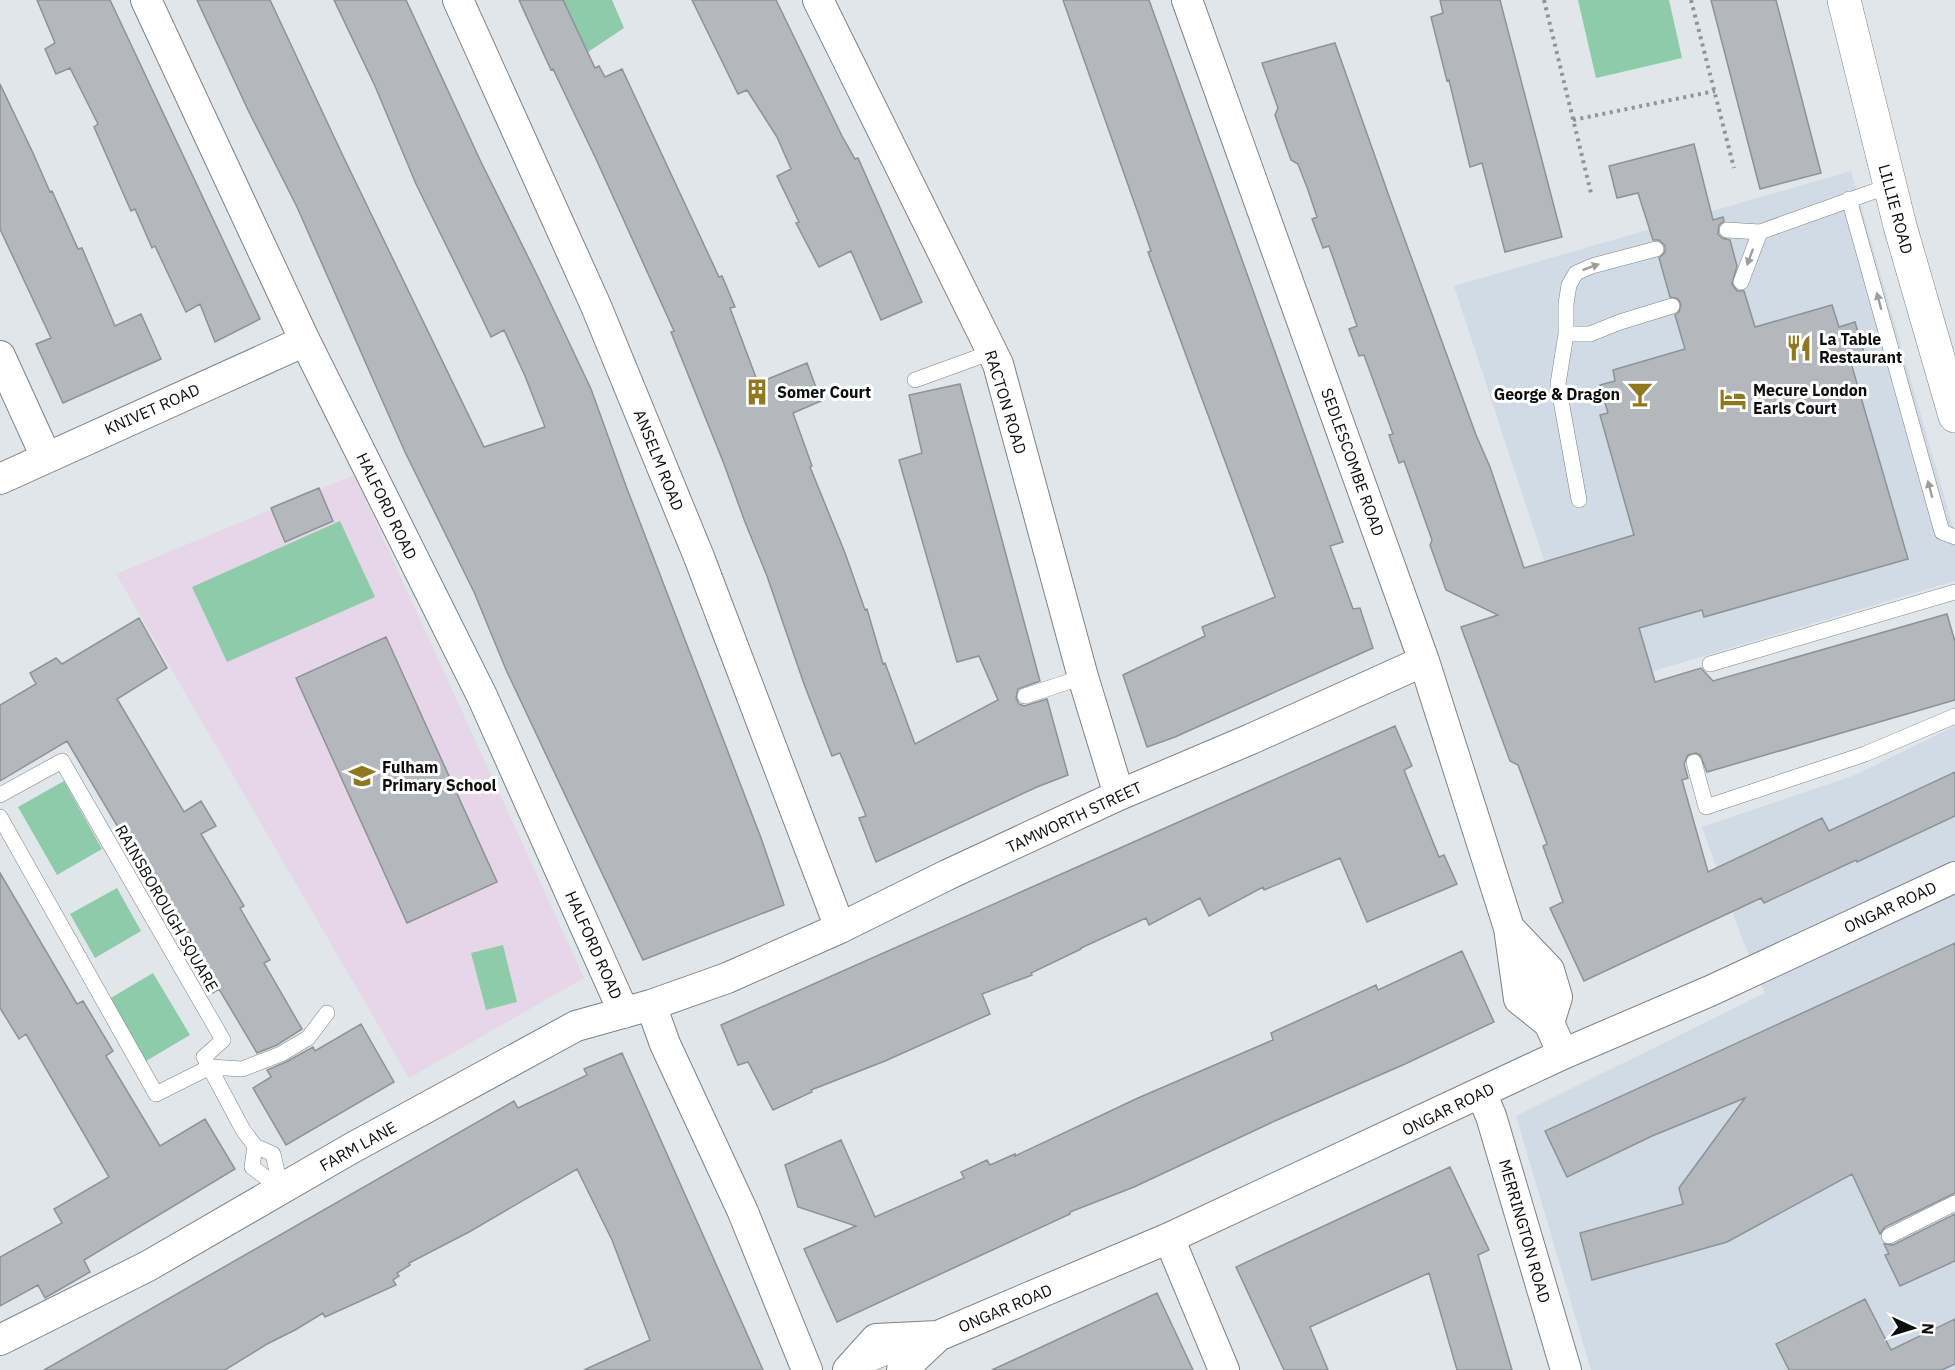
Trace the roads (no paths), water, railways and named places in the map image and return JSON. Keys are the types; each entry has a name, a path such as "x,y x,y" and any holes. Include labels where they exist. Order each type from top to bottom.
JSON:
{"main road":[{"name":"LILLIE ROAD","path":"1844,0 1889,186 1955,416"}],"street":[{"name":"HALFORD ROAD","path":"146,0 305,341 637,1009 665,1044 743,1212 807,1370"},
{"name":"ANSELM ROAD","path":"458,0 500,90 618,361 699,557 840,928"},
{"name":"RACTON ROAD","path":"818,0 992,352 1083,677 1119,795"},
{"name":"SEDLESCOMBE ROAD","path":"1187,0 1424,661 1509,928 1549,970 1557,997 1549,1023 1563,1054"},
{"name":"KNIVET ROAD","path":"0,479 305,341"},
{"path":"0,356 46,457"},
{"name":"TAMWORTH STREET","path":"727,978 840,928 1119,795 1251,739 1424,661"},
{"name":"ONGAR ROAD","path":"848,1370 876,1339 938,1336 1169,1238 1329,1166 1563,1054 1710,991 1955,878"},
{"name":"FARM LANE","path":"0,1340 148,1266 281,1189 576,1026 637,1009 727,978"},
{"name":"MERRINGTON ROAD","path":"1481,1093 1491,1116 1566,1370"},
{"path":"1169,1238 1224,1370"},
{"name":"ONGAR ROAD","path":"902,1370 938,1336"}],"lane":[{"path":"1727,230 1760,232 1889,186"},
{"path":"1849,199 1942,532 1955,537"},
{"path":"1741,282 1760,232"},
{"path":"1579,500 1558,384 1566,334 1566,304 1569,285 1576,273 1592,266 1656,249"},
{"path":"1566,334 1590,334 1672,306"},
{"path":"915,380 992,352"},
{"path":"1710,664 1955,592"},
{"path":"1025,696 1083,677"},
{"path":"1694,762 1706,807 1865,754 1955,716"},
{"name":"RAINSBOROUGH SQUARE","path":"0,795 62,761 223,1040 204,1057 210,1067"},
{"path":"0,817 156,1094 210,1067 242,1069 281,1054 308,1038 327,1013"},
{"path":"210,1067 243,1130 255,1146 273,1154 281,1189"},
{"path":"1888,1236 1955,1203"},
{"name":"ONGAR ROAD","path":"856,1370 938,1336"}],"place":[{"name":"La Table Restaurant","path":"1799,348"},
{"name":"Somer Court","path":"757,392"},
{"name":"George & Dragon","path":"1640,394"},
{"name":"Mecure London Earls Court","path":"1733,399"},
{"name":"Fulham Primary School","path":"362,776"}]}
